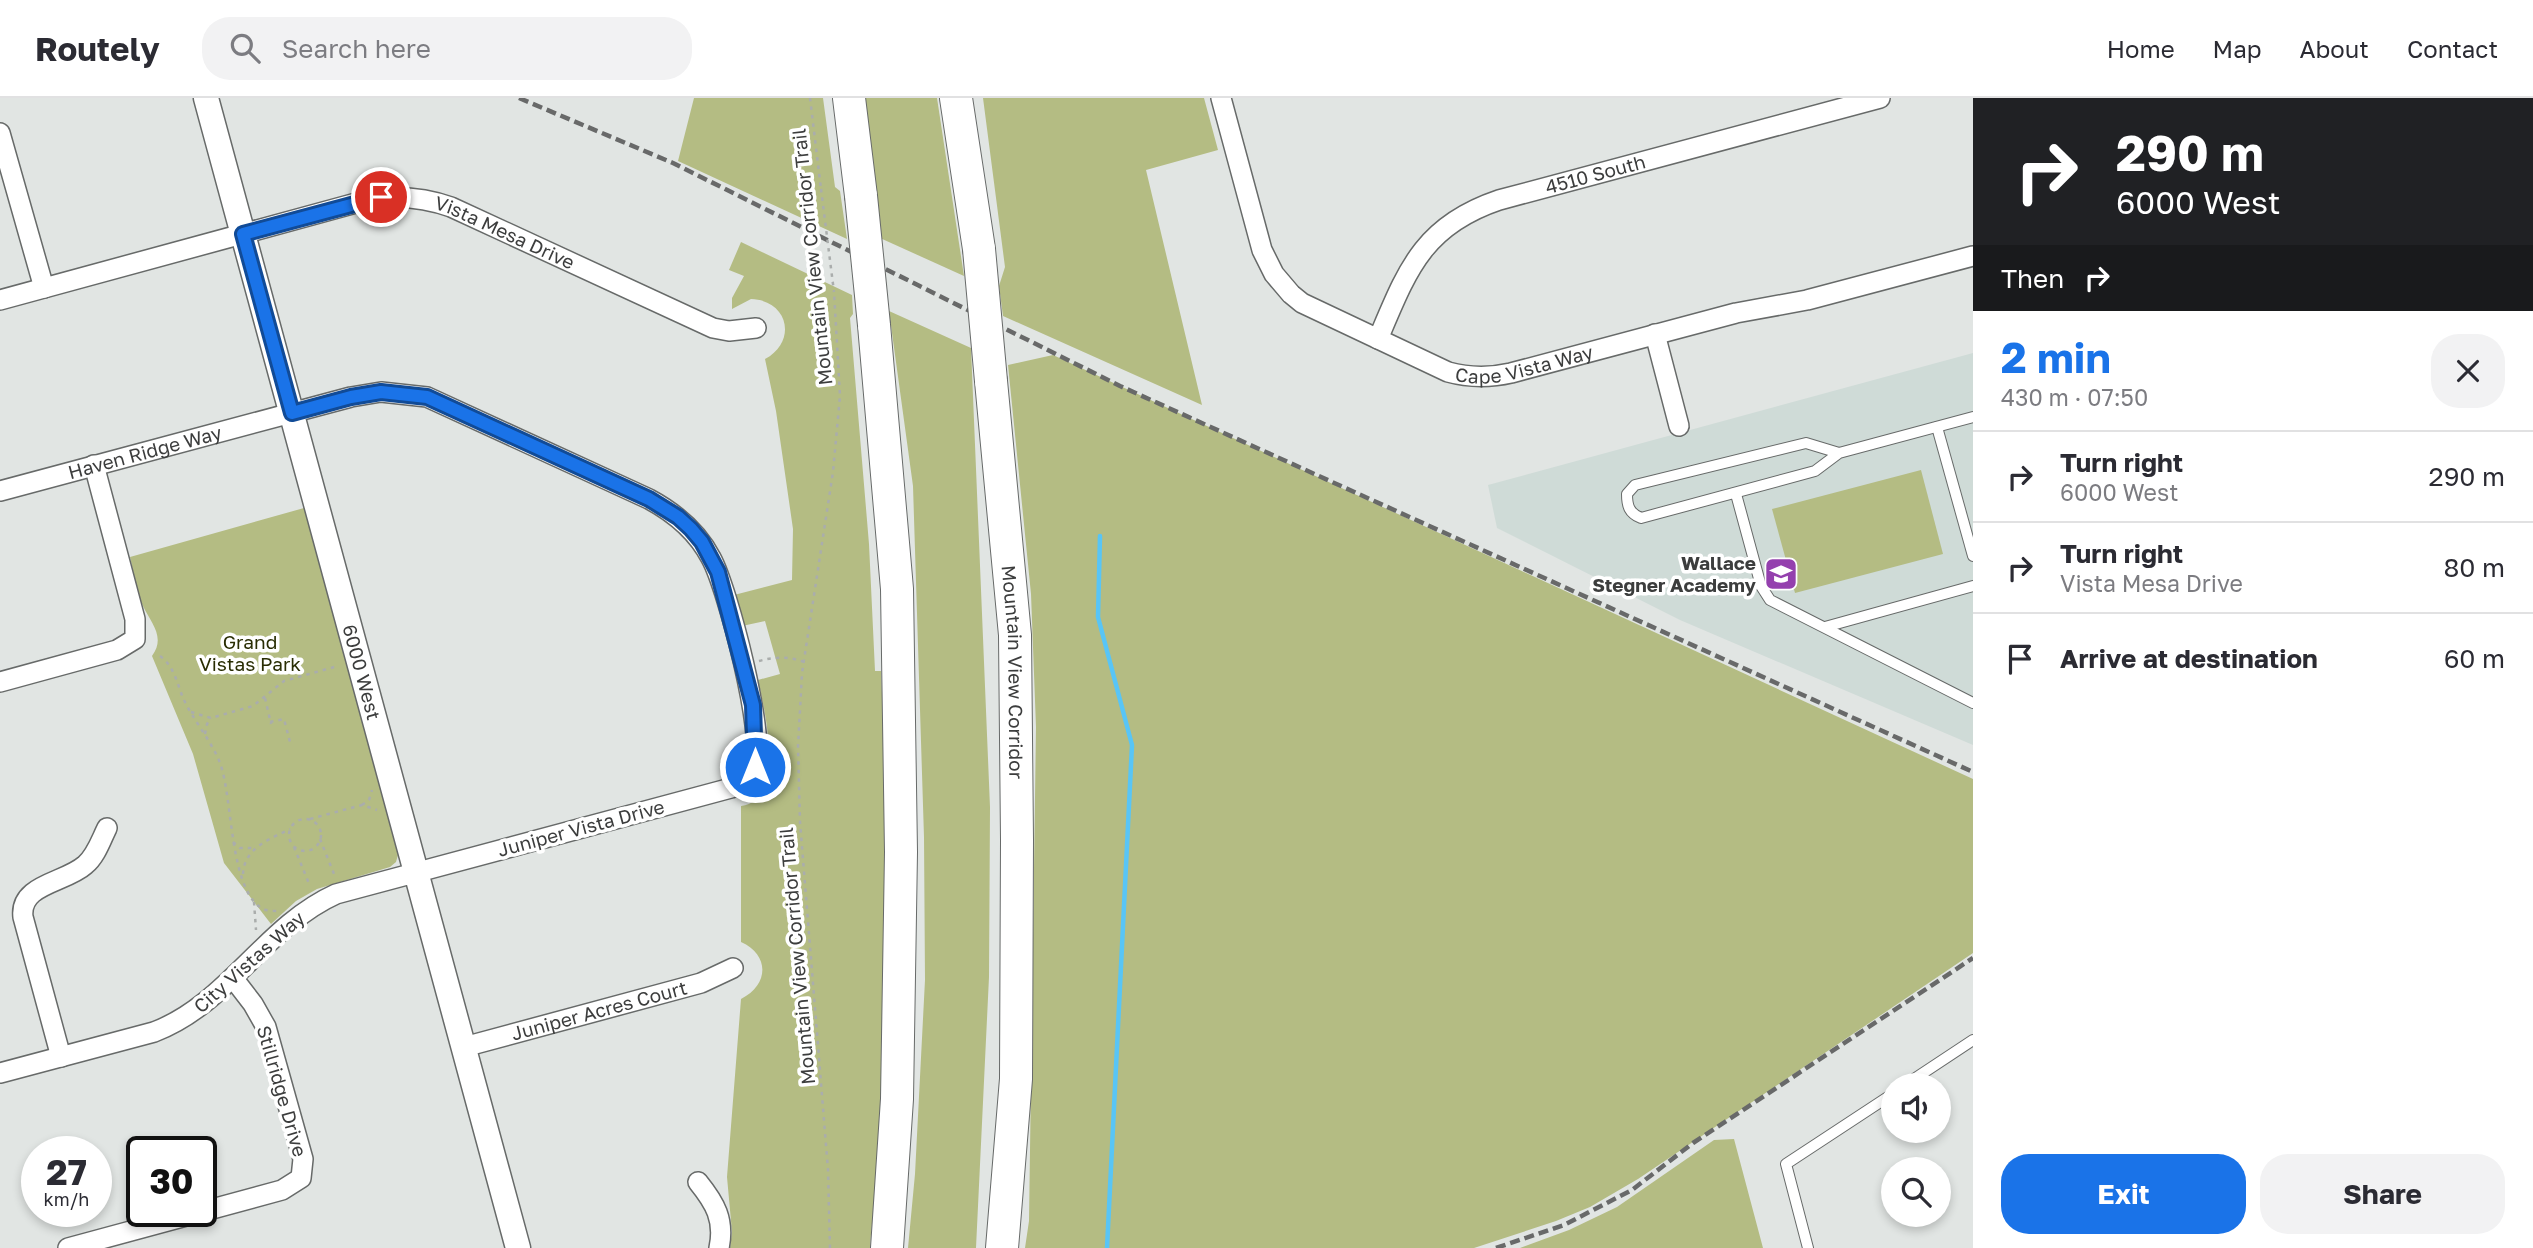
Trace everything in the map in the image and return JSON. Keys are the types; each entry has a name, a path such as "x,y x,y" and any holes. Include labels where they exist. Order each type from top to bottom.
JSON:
{"highway":[{"path":"849,98 874,325 897,589 901,811 897,1099 887,1248"},
{"name":"Mountain View Corridor","path":"956,98 979,249 1015,635 1016,1079 1002,1248"}],"street":[{"name":"6000 West","path":"206,98 518,1248"},
{"name":"Cape Vista Way","path":"1221,98 1258,236 1267,263 1274,274 1302,303 1448,372 1486,377 1511,373 1746,310 1807,300 1973,256"},
{"name":"4510 South","path":"1378,339 1415,259 1439,232 1468,212 1499,200 1880,98"},
{"path":"0,133 44,288"},
{"name":"Vista Mesa Drive","path":"0,300 367,200 395,197 424,199 451,208 706,326 729,331 756,328"},
{"path":"1655,334 1679,426"},
{"name":"Haven Ridge Way","path":"0,491 374,393 398,392 427,397 649,499 678,517 702,542 718,572 749,686 757,761 745,782"},
{"path":"0,682 117,650 135,639 135,619 94,465"},
{"name":"Juniper Vista Drive","path":"416,873 745,782"},
{"path":"61,1057 23,917 24,900 35,891 83,867 95,853 107,828"},
{"name":"City Vistas Way","path":"0,1073 166,1027 200,1007 293,922 324,900 350,890 416,873"},
{"name":"Juniper Acres Court","path":"464,1047 701,983 733,968"},
{"name":"Stillridge Drive","path":"68,1248 282,1190 300,1178 303,1159 270,1040 260,1014 233,978"},
{"path":"698,1182 714,1202 720,1216 719,1248"}],"lane":[{"path":"1839,453 1806,443 1662,478 1635,485 1627,494 1627,505 1633,515 1640,518 1736,494 1815,471 1839,453 1973,417"},
{"path":"1937,427 1973,556"},
{"path":"1736,494 1765,595 1775,603 1973,703"},
{"path":"1825,627 1973,586"},
{"path":"1923,1073 1973,1040"},
{"path":"1808,1248 1786,1164 1881,1102"}],"path":[{"name":"Mountain View Corridor Trail","path":"810,98 834,292 840,396 804,662 798,747 800,822 828,1170 830,1248"},
{"path":"160,656 168,663 191,712 220,763 227,789 233,842 256,911 256,932"},
{"path":"773,657 804,662"},
{"path":"191,712 211,718 253,706 284,681 338,666"},
{"path":"265,698 271,723 284,719 291,746"},
{"path":"205,735 206,724 211,718"},
{"path":"243,877 243,866 248,856 261,843 290,828 297,821 362,805 369,800 372,790"},
{"path":"362,805 377,810"},
{"path":"307,820 316,824 334,874"},
{"path":"290,828 289,838 310,886"},
{"path":"294,847 309,850 318,844 320,839"},
{"path":"233,842 240,848 256,848"},
{"path":"253,899 267,911 279,911"}],"shaded area":[{"name":"Wallace Stegner Academy","path":"1973,353 1973,745 1680,620 1497,528 1488,485"}],"green space":[{"path":"694,98 823,98 835,187 840,191 847,239 678,161"},
{"path":"865,98 937,98 964,276 880,238"},
{"path":"983,98 1204,98 1218,150 1146,170 1202,405 1003,316 999,286 1005,267"},
{"path":"741,242 852,295 853,314 850,318 869,544 875,671 881,671 885,791 883,1033 870,1248 730,1248 732,1232 727,1177 741,999 757,986 762,970 757,954 741,942 741,806 755,800 764,788 768,772 768,732 758,680 780,674 765,621 742,626 734,595 792,580 793,529 776,411 765,359 782,342 784,323 773,306 764,301 751,299 732,309 732,298 744,276 729,270"},
{"path":"889,311 971,348 990,807 989,977 976,1248 908,1248 915,1174 925,980 924,837 913,486"},
{"path":"1053,355 1973,779 1973,953 1638,1179 1590,1207 1474,1248 1025,1248 1029,1221 1036,727 1031,594 1008,365"},
{"path":"1921,470 1943,554 1795,593 1772,509"},
{"name":"Grand Vistas Park","path":"304,508 398,855 396,862 390,867 317,889 296,901 271,924 224,863 193,754 152,656 158,643 157,636 141,601 130,557"},
{"path":"1734,1139 1763,1248 1520,1248 1569,1230 1617,1207 1714,1140"}],"waterway":[{"path":"1100,536 1098,617 1132,745 1107,1248"}],"railway":[{"path":"519,98 673,163 1120,386 1973,772"},
{"path":"1496,1248 1564,1225 1632,1190 1693,1143 1973,958"}],"place":[{"name":"Wallace Stegner Academy","path":"1781,574"}],"route":[{"path":"381,197 243,234 292,413 381,392 427,397 649,499 678,517 702,542 718,572 753,705 757,761 755,767"}]}
